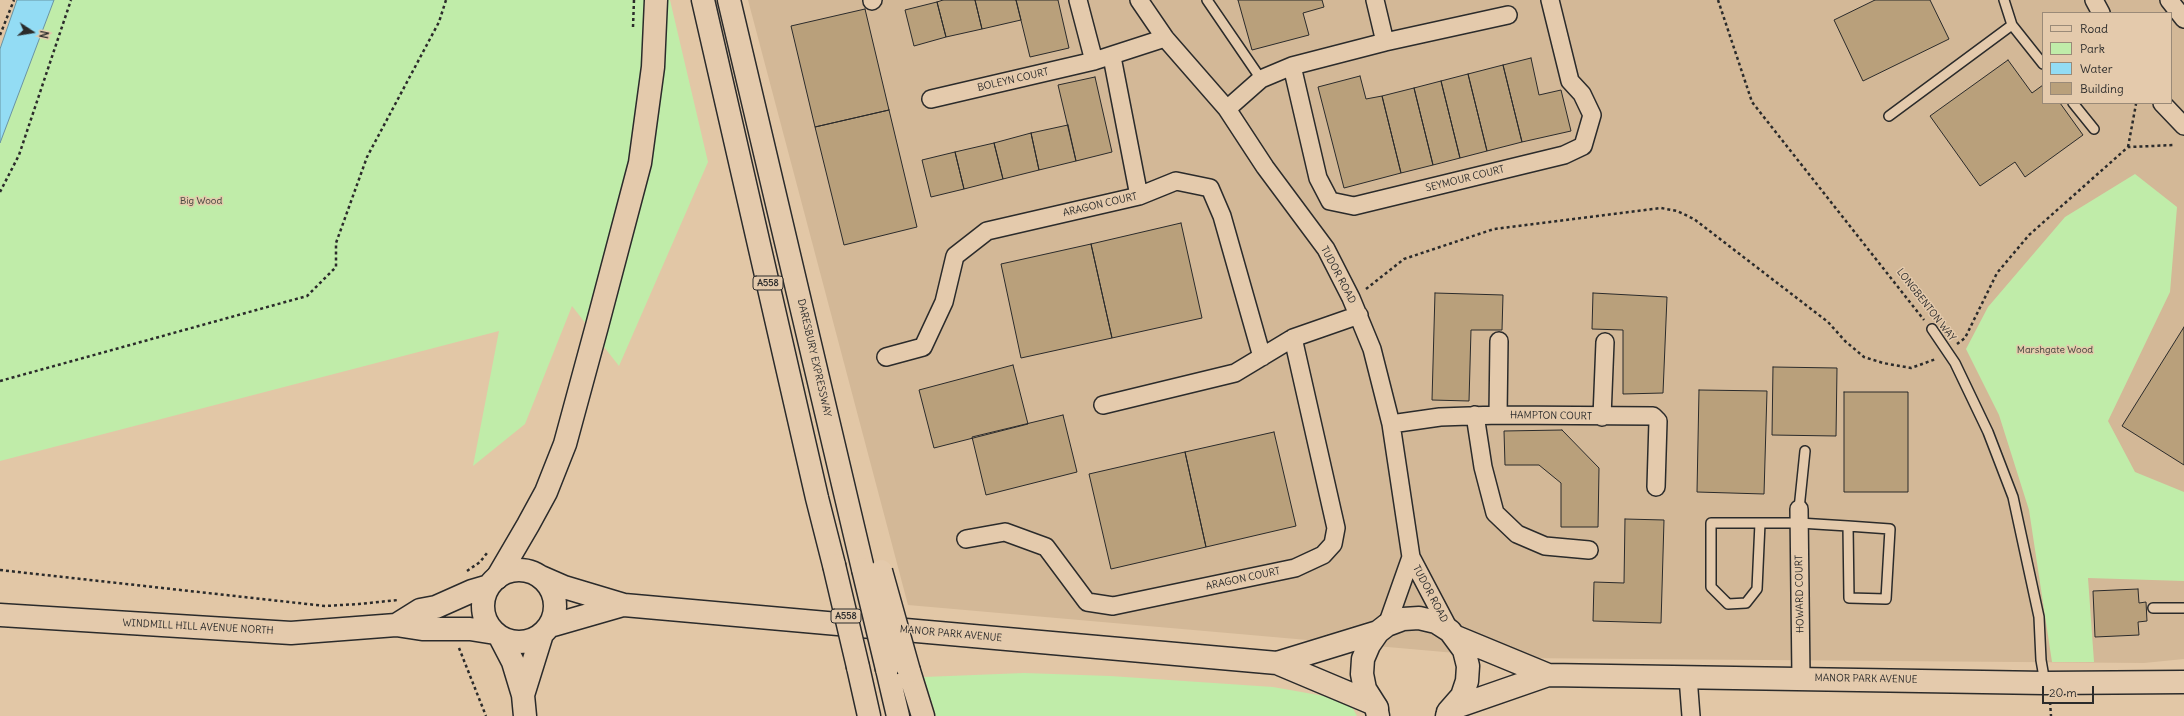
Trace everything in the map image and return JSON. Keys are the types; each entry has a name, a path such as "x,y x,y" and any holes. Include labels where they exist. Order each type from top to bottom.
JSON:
{"street":[{"path":"524,706 513,662 497,635 488,625 483,606 493,582 528,525 546,492 565,444 640,163 653,67 656,0"},
{"name":"A558","path":"703,0 815,490 869,716"},
{"name":"DARESBURY EXPRESSWAY","path":"729,0 836,453 872,570"},
{"path":"1078,0 1094,61"},
{"name":"TUDOR ROAD","path":"1139,0 1165,38 1227,109 1265,166 1326,249 1351,298 1372,349 1391,424 1411,557 1453,634"},
{"path":"1375,0 1385,42"},
{"name":"SEYMOUR COURT","path":"1292,66 1318,178 1330,201 1354,206 1564,155 1583,146 1592,115 1582,94 1570,81 1550,0"},
{"path":"2094,0 2100,12"},
{"path":"1227,109 1261,79 1292,66 1385,42 1508,15"},
{"name":"BOLEYN COURT","path":"931,99 1094,61 1165,38"},
{"path":"1112,56 1139,196"},
{"path":"2163,104 2184,126"},
{"name":"ARAGON COURT","path":"886,357 923,346 944,302 955,256 988,231 1139,196 1176,181 1210,188 1222,216 1262,357"},
{"path":"1102,405 1235,373 1293,338 1359,315"},
{"name":"ARAGON COURT","path":"966,539 1005,532 1046,547 1087,602 1113,606 1295,568 1323,555 1333,544 1336,528 1293,338"},
{"name":"HAMPTON COURT","path":"1498,414 1499,341"},
{"name":"HAMPTON COURT","path":"1391,424 1440,417 1498,414 1602,417 1605,342"},
{"path":"1475,415 1483,467 1495,513 1517,534 1545,546 1590,550"},
{"path":"1602,417 1653,416 1658,421 1656,487"},
{"name":"HOWARD COURT","path":"1799,516 1801,678"},
{"name":"TUDOR ROAD","path":"1382,629 1411,557"},
{"path":"493,582 507,572 518,570 530,571 541,577 548,584 554,594 556,605 554,616 546,630 524,706"},
{"path":"872,570 909,671 923,716"},
{"name":"A558","path":"872,570 887,670 898,716"},
{"name":"MANOR PARK AVENUE","path":"541,577 571,589 624,605 1277,663 1378,710"},
{"name":"WINDMILL HILL AVENUE NORTH","path":"396,625 420,610 436,607 493,582"},
{"name":"MANOR PARK AVENUE","path":"546,630 624,605"},
{"name":"WINDMILL HILL AVENUE NORTH","path":"0,615 291,633 396,625 422,629 464,629 497,635"},
{"name":"MANOR PARK AVENUE","path":"1277,663 1382,629 1403,619 1419,618 1436,622 1453,634 1548,675"},
{"path":"1378,710 1365,689 1362,674 1363,659 1369,644 1382,629"},
{"path":"497,635 510,641 521,642 532,640 546,630"},
{"path":"1447,713 1462,696 1467,681 1468,666 1464,650 1453,634"},
{"name":"MANOR PARK AVENUE","path":"1447,713 1548,675 2045,683 2184,682"},
{"path":"1688,677 1691,716"}],"lane":[{"path":"1207,0 1261,79"},
{"path":"2004,0 2012,25 2042,63"},
{"path":"1889,116 2012,25"},
{"path":"2074,104 2094,129"},
{"name":"LONGBENTON WAY","path":"1932,329 1955,363 1988,432 2014,497 2039,617 2041,660 2045,683"},
{"path":"1799,516 1805,451"},
{"path":"1760,523 1757,590 1746,603 1728,604 1711,587 1711,523 1760,523 1799,516 1848,526 1890,529 1886,599 1849,598 1848,526"},
{"path":"2153,608 2184,608"}],"path":[{"path":"0,35 14,0"},
{"path":"0,192 18,155 71,0"},
{"path":"0,381 307,296 336,267 336,243 367,157 439,22 446,0"},
{"path":"633,30 634,0"},
{"name":"LONGBENTON WAY","path":"1718,0 1752,102 1932,329"},
{"path":"1957,344 1965,338 1997,273 2029,235 2128,147 2136,104"},
{"path":"2128,147 2175,145"},
{"path":"1351,298 1404,259 1494,230 1661,208 1678,211 1694,219 1828,322 1864,357 1883,364 1911,368 1940,357"},
{"path":"462,574 480,562 490,550"},
{"path":"0,570 325,606 360,604 400,599"},
{"path":"457,644 486,716"}],"shaded area":[{"path":"748,0 2184,0 2184,659 2144,663 1513,658 908,605"}],"green space":[{"name":"Big Wood","path":"54,0 670,0 708,162 619,366 572,306 525,424 473,466 499,331 0,461 0,143"},
{"name":"Marshgate Wood","path":"2135,174 2177,207 2170,292 2108,421 2135,472 2184,492 2184,581 2088,578 2094,662 2052,662 2029,510 1999,415 1966,349 1988,307 2065,217"},
{"path":"1024,673 1110,676 1273,687 1324,696 1352,707 1357,716 936,716 924,677"}],"water":[{"path":"17,0 54,0 0,143 0,49"}],"building":[{"path":"943,0 975,0 982,29 946,37 937,2"},
{"path":"975,0 1016,0 1021,20 982,29"},
{"path":"1016,0 1058,0 1069,48 1030,57"},
{"path":"1238,0 1322,0 1324,7 1303,13 1309,35 1252,50"},
{"path":"1875,0 1930,0 1949,39 1863,81 1834,20"},
{"path":"937,2 946,37 914,46 905,10"},
{"path":"865,9 889,110 815,127 791,26"},
{"path":"1531,58 1539,95 1561,90 1571,131 1522,142 1503,65"},
{"path":"2008,60 2032,93 2042,86 2042,104 2061,104 2083,135 2025,177 2015,162 1980,186 1930,116"},
{"path":"1503,65 1522,142 1487,151 1468,74"},
{"path":"1468,74 1487,151 1460,158 1441,81"},
{"path":"1360,76 1366,99 1382,96 1401,173 1344,188 1318,87"},
{"path":"1095,77 1112,152 1076,161 1058,85"},
{"path":"1441,81 1460,158 1433,165 1414,88"},
{"path":"1414,88 1433,165 1401,173 1382,96"},
{"path":"889,110 917,227 844,245 815,127"},
{"path":"1068,125 1076,161 1039,170 1031,133"},
{"path":"1031,133 1039,170 1003,179 994,143"},
{"path":"994,143 1003,179 964,189 955,152"},
{"path":"955,152 964,189 931,197 922,160"},
{"path":"1181,223 1202,318 1112,338 1091,244"},
{"path":"1091,244 1112,338 1021,358 1001,264"},
{"path":"1435,293 1503,295 1502,330 1471,330 1469,401 1432,400"},
{"path":"1593,293 1667,297 1663,393 1623,394 1623,330 1592,329"},
{"path":"2184,327 2184,465 2122,426"},
{"path":"1013,365 1028,424 934,448 919,390"},
{"path":"1773,367 1837,368 1836,436 1772,435"},
{"path":"1699,390 1767,391 1764,494 1697,492"},
{"path":"1844,392 1908,392 1908,492 1844,492"},
{"path":"1063,415 1077,472 986,495 972,437"},
{"path":"1562,430 1599,468 1598,527 1561,527 1561,483 1539,465 1505,465 1504,431"},
{"path":"1274,432 1296,526 1206,547 1185,452"},
{"path":"1185,452 1206,547 1111,569 1089,474"},
{"path":"1625,519 1664,520 1661,623 1593,621 1594,582 1624,583"},
{"path":"2138,589 2139,603 2146,602 2147,621 2138,622 2139,635 2095,637 2093,591"}]}
